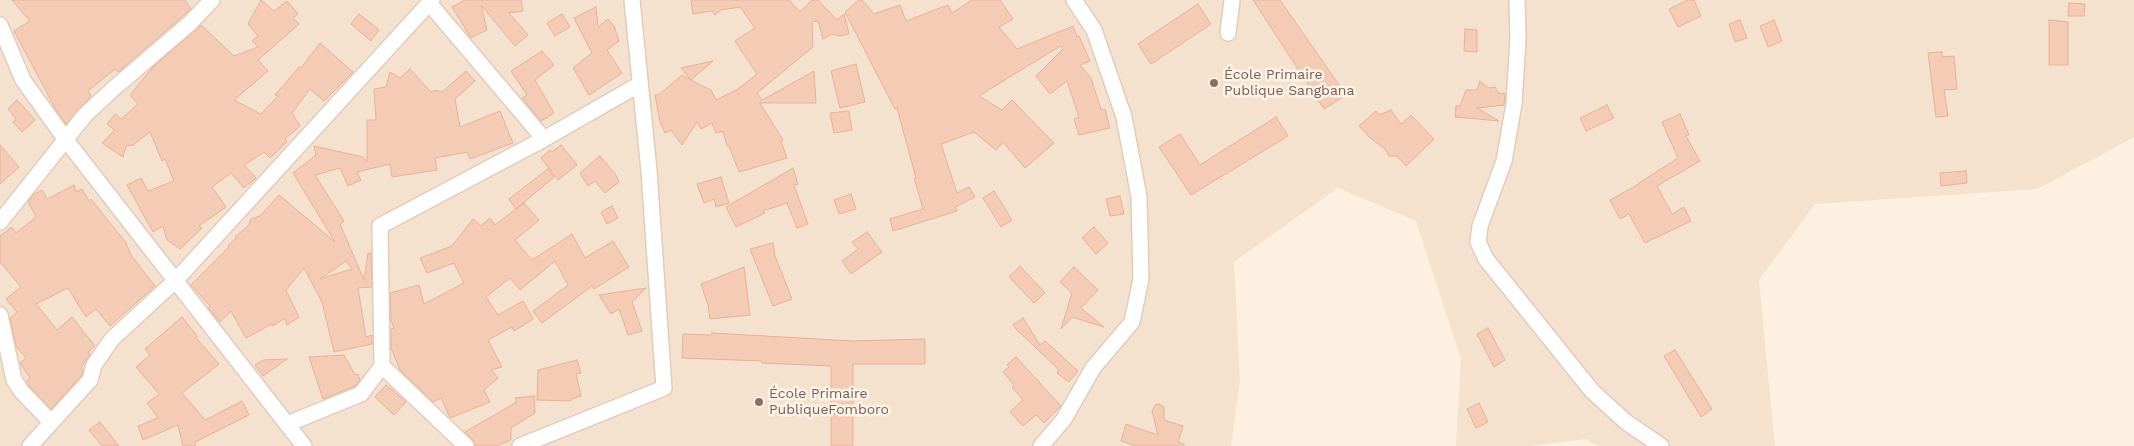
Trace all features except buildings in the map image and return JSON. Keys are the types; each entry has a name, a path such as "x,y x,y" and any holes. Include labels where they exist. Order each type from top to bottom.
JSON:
{"street":[{"path":"0,222 85,115 190,23 212,0"},
{"path":"520,446 664,388 651,200 632,0"},
{"path":"1041,446 1064,419 1093,368 1132,322 1141,279 1139,197 1124,117 1094,30 1074,0"},
{"path":"1228,33 1232,0"},
{"path":"1517,0 1518,39 1514,104 1504,160 1480,226 1478,242 1486,259 1592,392 1626,422 1661,446"},
{"path":"30,446 90,380 94,365 112,339 176,280 430,2 544,139"},
{"path":"0,26 23,80 66,140 304,446"},
{"path":"287,424 361,394 382,366 380,226 544,139 640,84"},
{"path":"0,316 14,380 22,392 51,422"},
{"path":"382,366 466,446"}],"shaded area":[{"path":"0,0 2134,0 2134,137 2038,189 1815,204 1759,280 1775,446 1598,446 1587,439 1530,446 1456,446 1461,359 1416,221 1338,188 1234,262 1240,380 1231,446 0,446"}],"place":[{"name":"École Primaire Publique Sangbana","path":"1214,83"},
{"name":"École Primaire PubliqueFomboro","path":"759,402"}]}
